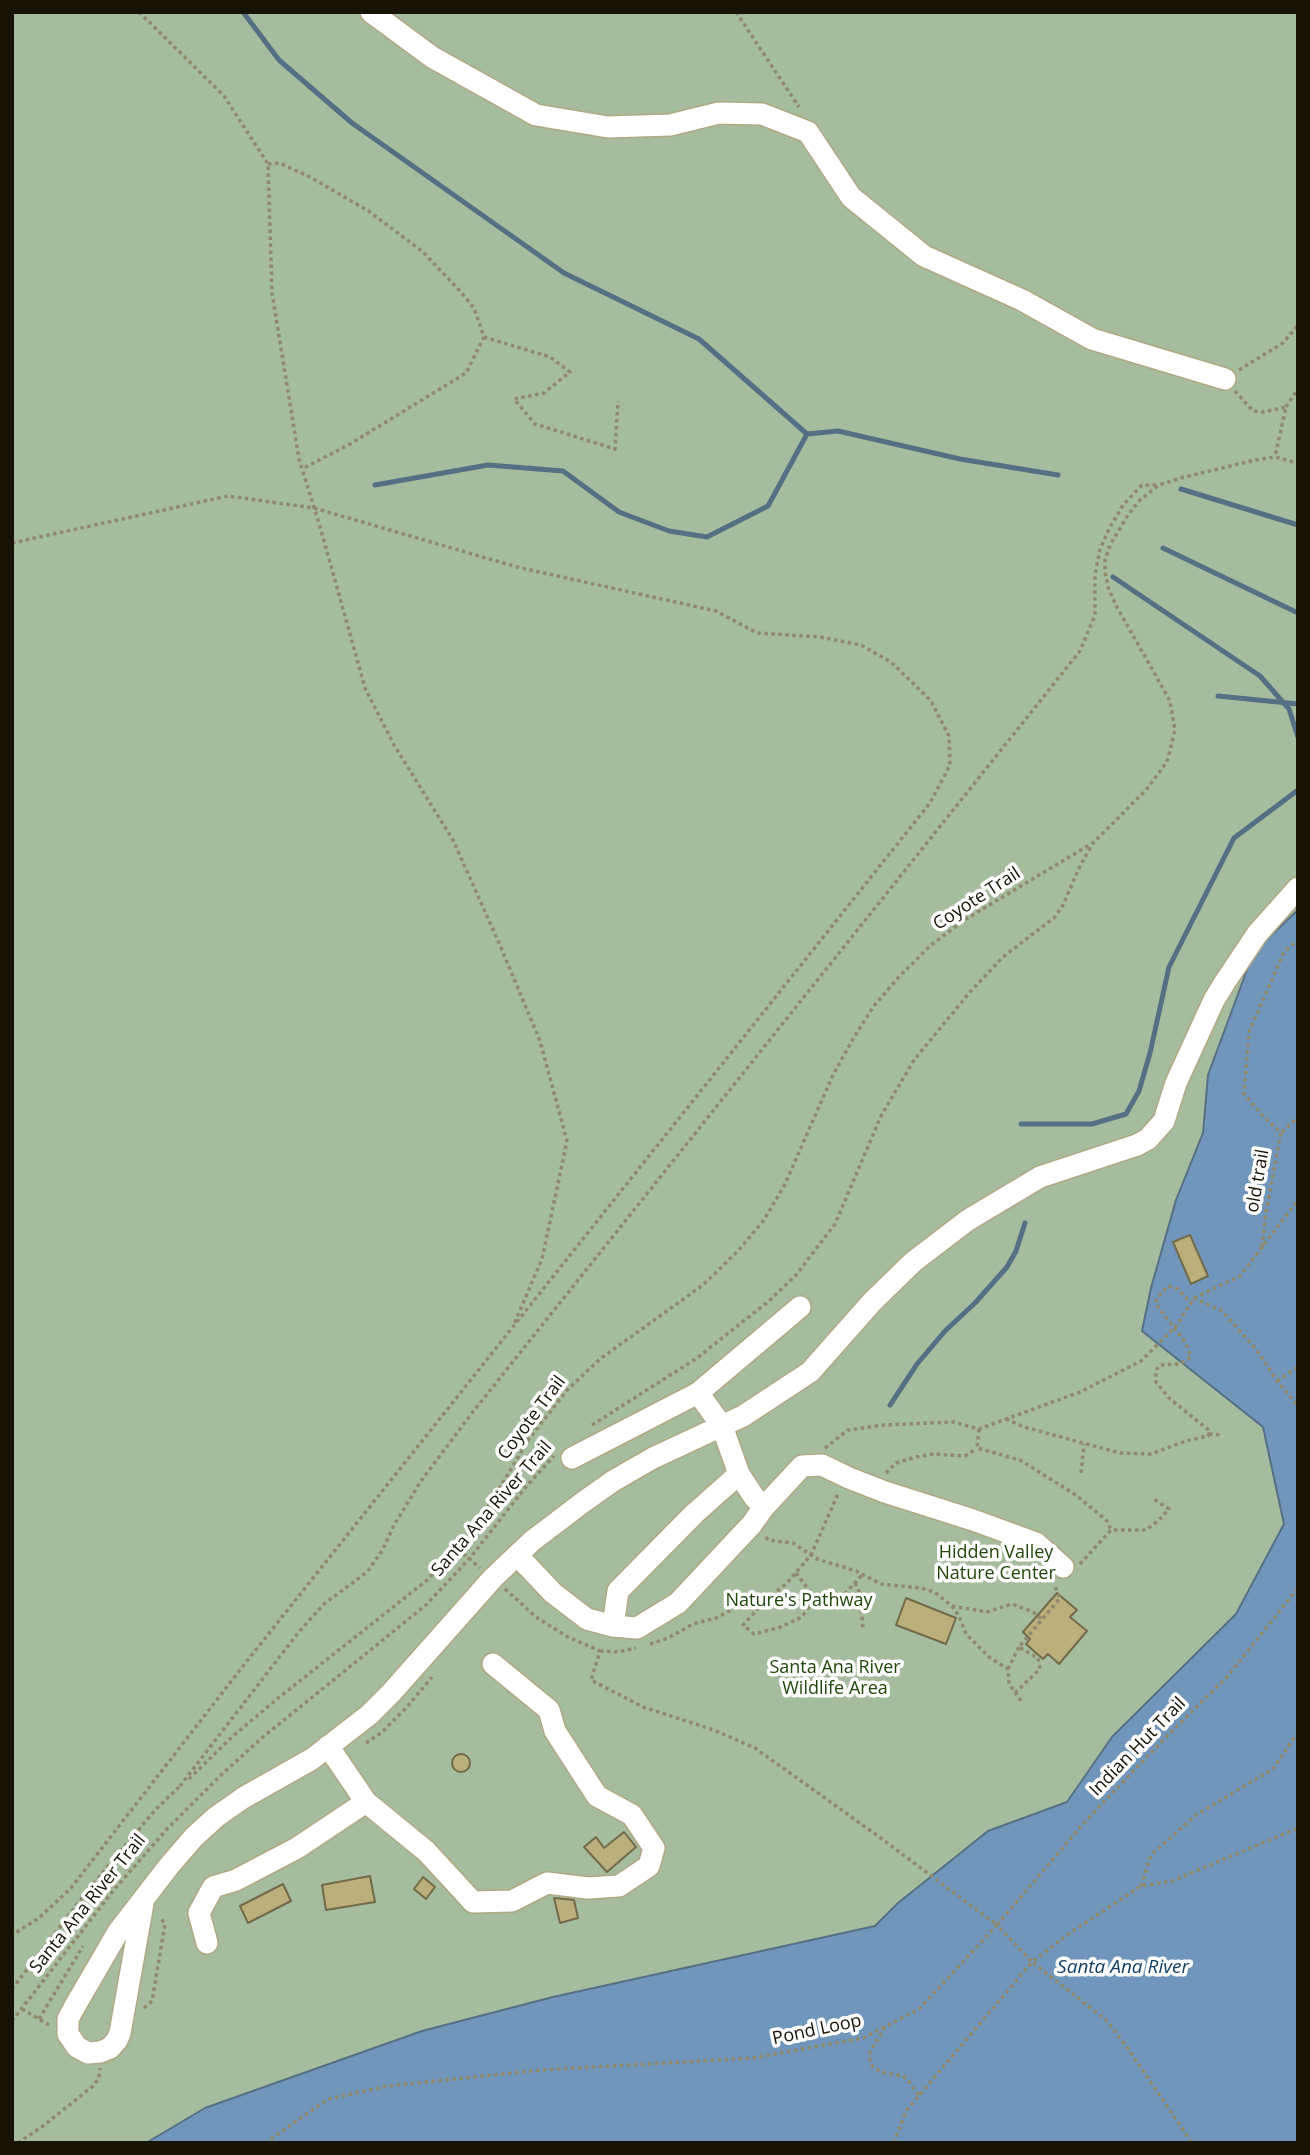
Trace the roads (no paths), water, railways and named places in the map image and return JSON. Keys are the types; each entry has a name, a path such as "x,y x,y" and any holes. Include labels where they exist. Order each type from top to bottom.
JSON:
{"lane":[{"path":"371,12 432,57 536,115 608,127 670,125 719,113 762,114 808,132 851,197 923,256 1022,300 1092,339 1225,379"},
{"path":"144,1898 120,2033 110,2048 88,2053 77,2048 72,2042 67,2028 68,2019 118,1932 144,1898 194,1837 243,1798 312,1759 369,1715 493,1578 549,1526 612,1480 743,1416 810,1372 872,1302 913,1262 968,1220 1040,1177 1149,1139 1164,1121 1176,1083 1224,982 1257,934 1298,888"},
{"path":"568,1453 698,1393 800,1307"},
{"path":"698,1393 722,1426 739,1474 754,1497 758,1515"},
{"path":"517,1555 553,1593 587,1619 613,1626 637,1628 678,1603 802,1466 822,1465 884,1492 1036,1543 1067,1572"},
{"path":"613,1626 618,1591 694,1514 739,1474"},
{"path":"328,1746 366,1802 426,1851 473,1902 512,1901 547,1883 588,1888 619,1886 649,1866 654,1848 632,1815 597,1796 555,1731 549,1710 493,1664"},
{"path":"207,1943 199,1913 214,1886 236,1880 298,1848 366,1802"}],"water":[{"name":"Santa Ana River","path":"1298,910 1298,2143 146,2143 205,2108 422,2031 553,1997 875,1926 898,1903 988,1831 1067,1802 1112,1737 1236,1614 1284,1524 1263,1427 1142,1331 1176,1200 1203,1133 1208,1075 1254,951"}],"waterway":[{"path":"243,12 279,60 352,123 564,273 699,339 807,434 838,431 960,459 1058,475"},
{"path":"375,485 488,465 563,471 619,512 669,531 707,537 768,506 807,434"},
{"path":"1181,489 1298,525"},
{"path":"1163,548 1298,613"},
{"path":"1113,577 1260,676 1289,709 1298,737"},
{"path":"1218,696 1298,704"},
{"path":"1021,1124 1092,1124 1126,1114 1139,1091 1169,967 1234,838 1298,790"},
{"path":"890,1405 917,1364 1007,1267 1016,1251 1025,1223"}],"park label":[{"name":"Hidden Valley Nature Center","path":"996,1563"},
{"name":"Nature's Pathway","path":"799,1601"},
{"name":"Santa Ana River Wildlife Area","path":"835,1678"}]}
